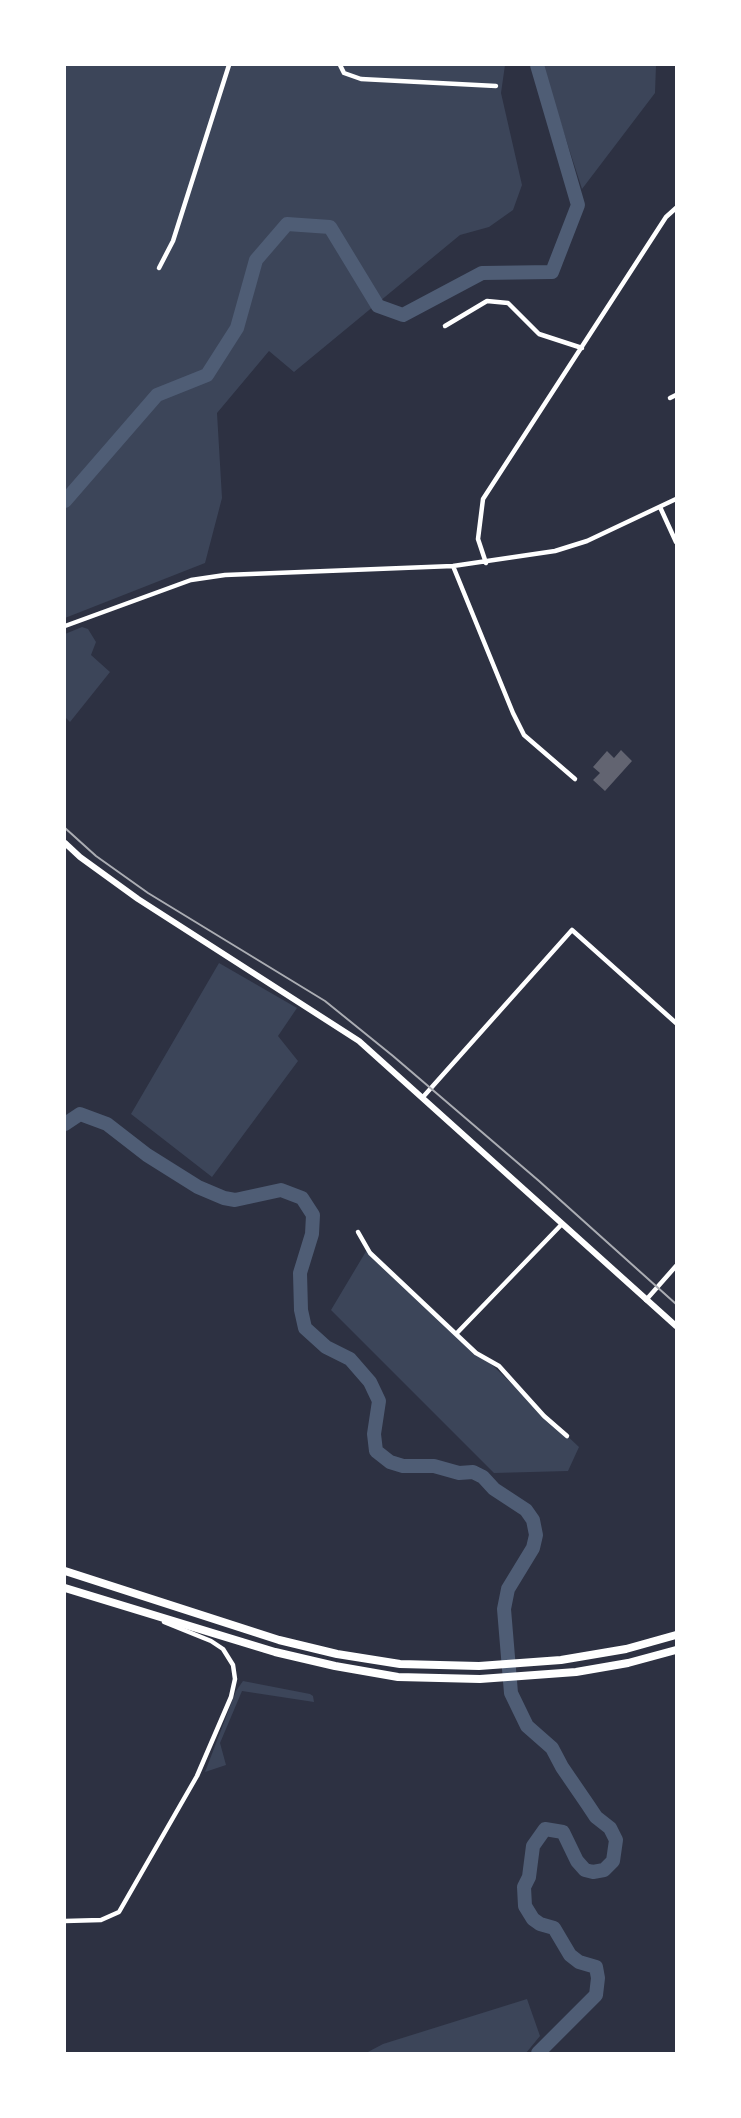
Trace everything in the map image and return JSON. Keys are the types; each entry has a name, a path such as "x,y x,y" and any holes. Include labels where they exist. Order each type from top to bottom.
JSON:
{"highway":[{"path":"65,1571 210,1620 325,1651 400,1664 530,1664 626,1649 676,1635"},
{"path":"65,1588 275,1652 366,1673 436,1680 531,1676 628,1663 676,1650"}],"street":[{"path":"159,268 173,241 229,65"},
{"path":"340,65 344,73 361,79 496,86"},
{"path":"486,562 478,539 483,499 666,217 676,208"},
{"path":"445,326 487,301 508,303 539,334 582,348"},
{"path":"670,398 676,395"},
{"path":"65,626 191,580 225,575 453,566 569,547 676,499"},
{"path":"660,507 676,542"},
{"path":"453,566 524,735 531,744 575,779"},
{"path":"65,843 138,899 359,1041 676,1326"},
{"path":"424,1097 572,930 676,1023"},
{"path":"456,1334 564,1223"},
{"path":"358,1232 370,1253 476,1353 499,1366 544,1416 567,1436"},
{"path":"646,1300 676,1266"},
{"path":"65,1921 101,1920 114,1916 125,1903 197,1776 231,1697 235,1679 233,1665 223,1649 211,1641 152,1616"}],"shaded area":[{"path":"65,65 505,65 501,93 522,185 513,210 489,227 460,235 294,372 269,351 217,413 222,498 205,563 65,618"},
{"path":"542,65 656,65 655,93 582,189"},
{"path":"82,627 88,629 96,642 91,655 110,672 70,722 65,717 65,634"},
{"path":"219,963 297,1008 278,1036 298,1061 212,1177 131,1114"},
{"path":"368,1248 579,1447 568,1471 494,1473 331,1310"},
{"path":"243,1681 310,1694 314,1702 242,1691 220,1743 226,1765 205,1772 236,1691"},
{"path":"527,1999 540,2036 526,2053 366,2053 383,2044"}],"building":[{"path":"621,750 632,761 605,791 593,780 600,773 593,767 607,751 614,758"}],"waterway":[{"path":"65,501 157,395 207,375 237,328 256,260 287,224 330,227 378,306 403,315 482,273 552,272 578,205 537,65"},
{"path":"65,1124 80,1114 107,1124 147,1155 198,1187 224,1198 235,1200 281,1190 302,1198 313,1215 312,1234 300,1273 301,1310 305,1328 326,1347 350,1359 370,1382 379,1401 374,1434 376,1451 390,1462 403,1466 434,1466 459,1473 473,1472 526,1510 533,1520 536,1535 533,1548 508,1589 504,1609 511,1693 527,1726 552,1748 596,1817 610,1828 616,1840 613,1861 604,1870 593,1872 585,1870 577,1861 563,1832 545,1829 533,1846 529,1877 524,1887 525,1906 533,1919 554,1928 570,1955 579,1962 596,1967 598,1978 596,1995 538,2053"}],"tram line":[{"path":"65,828 96,856 148,893 325,1001 539,1181 676,1304"}]}
